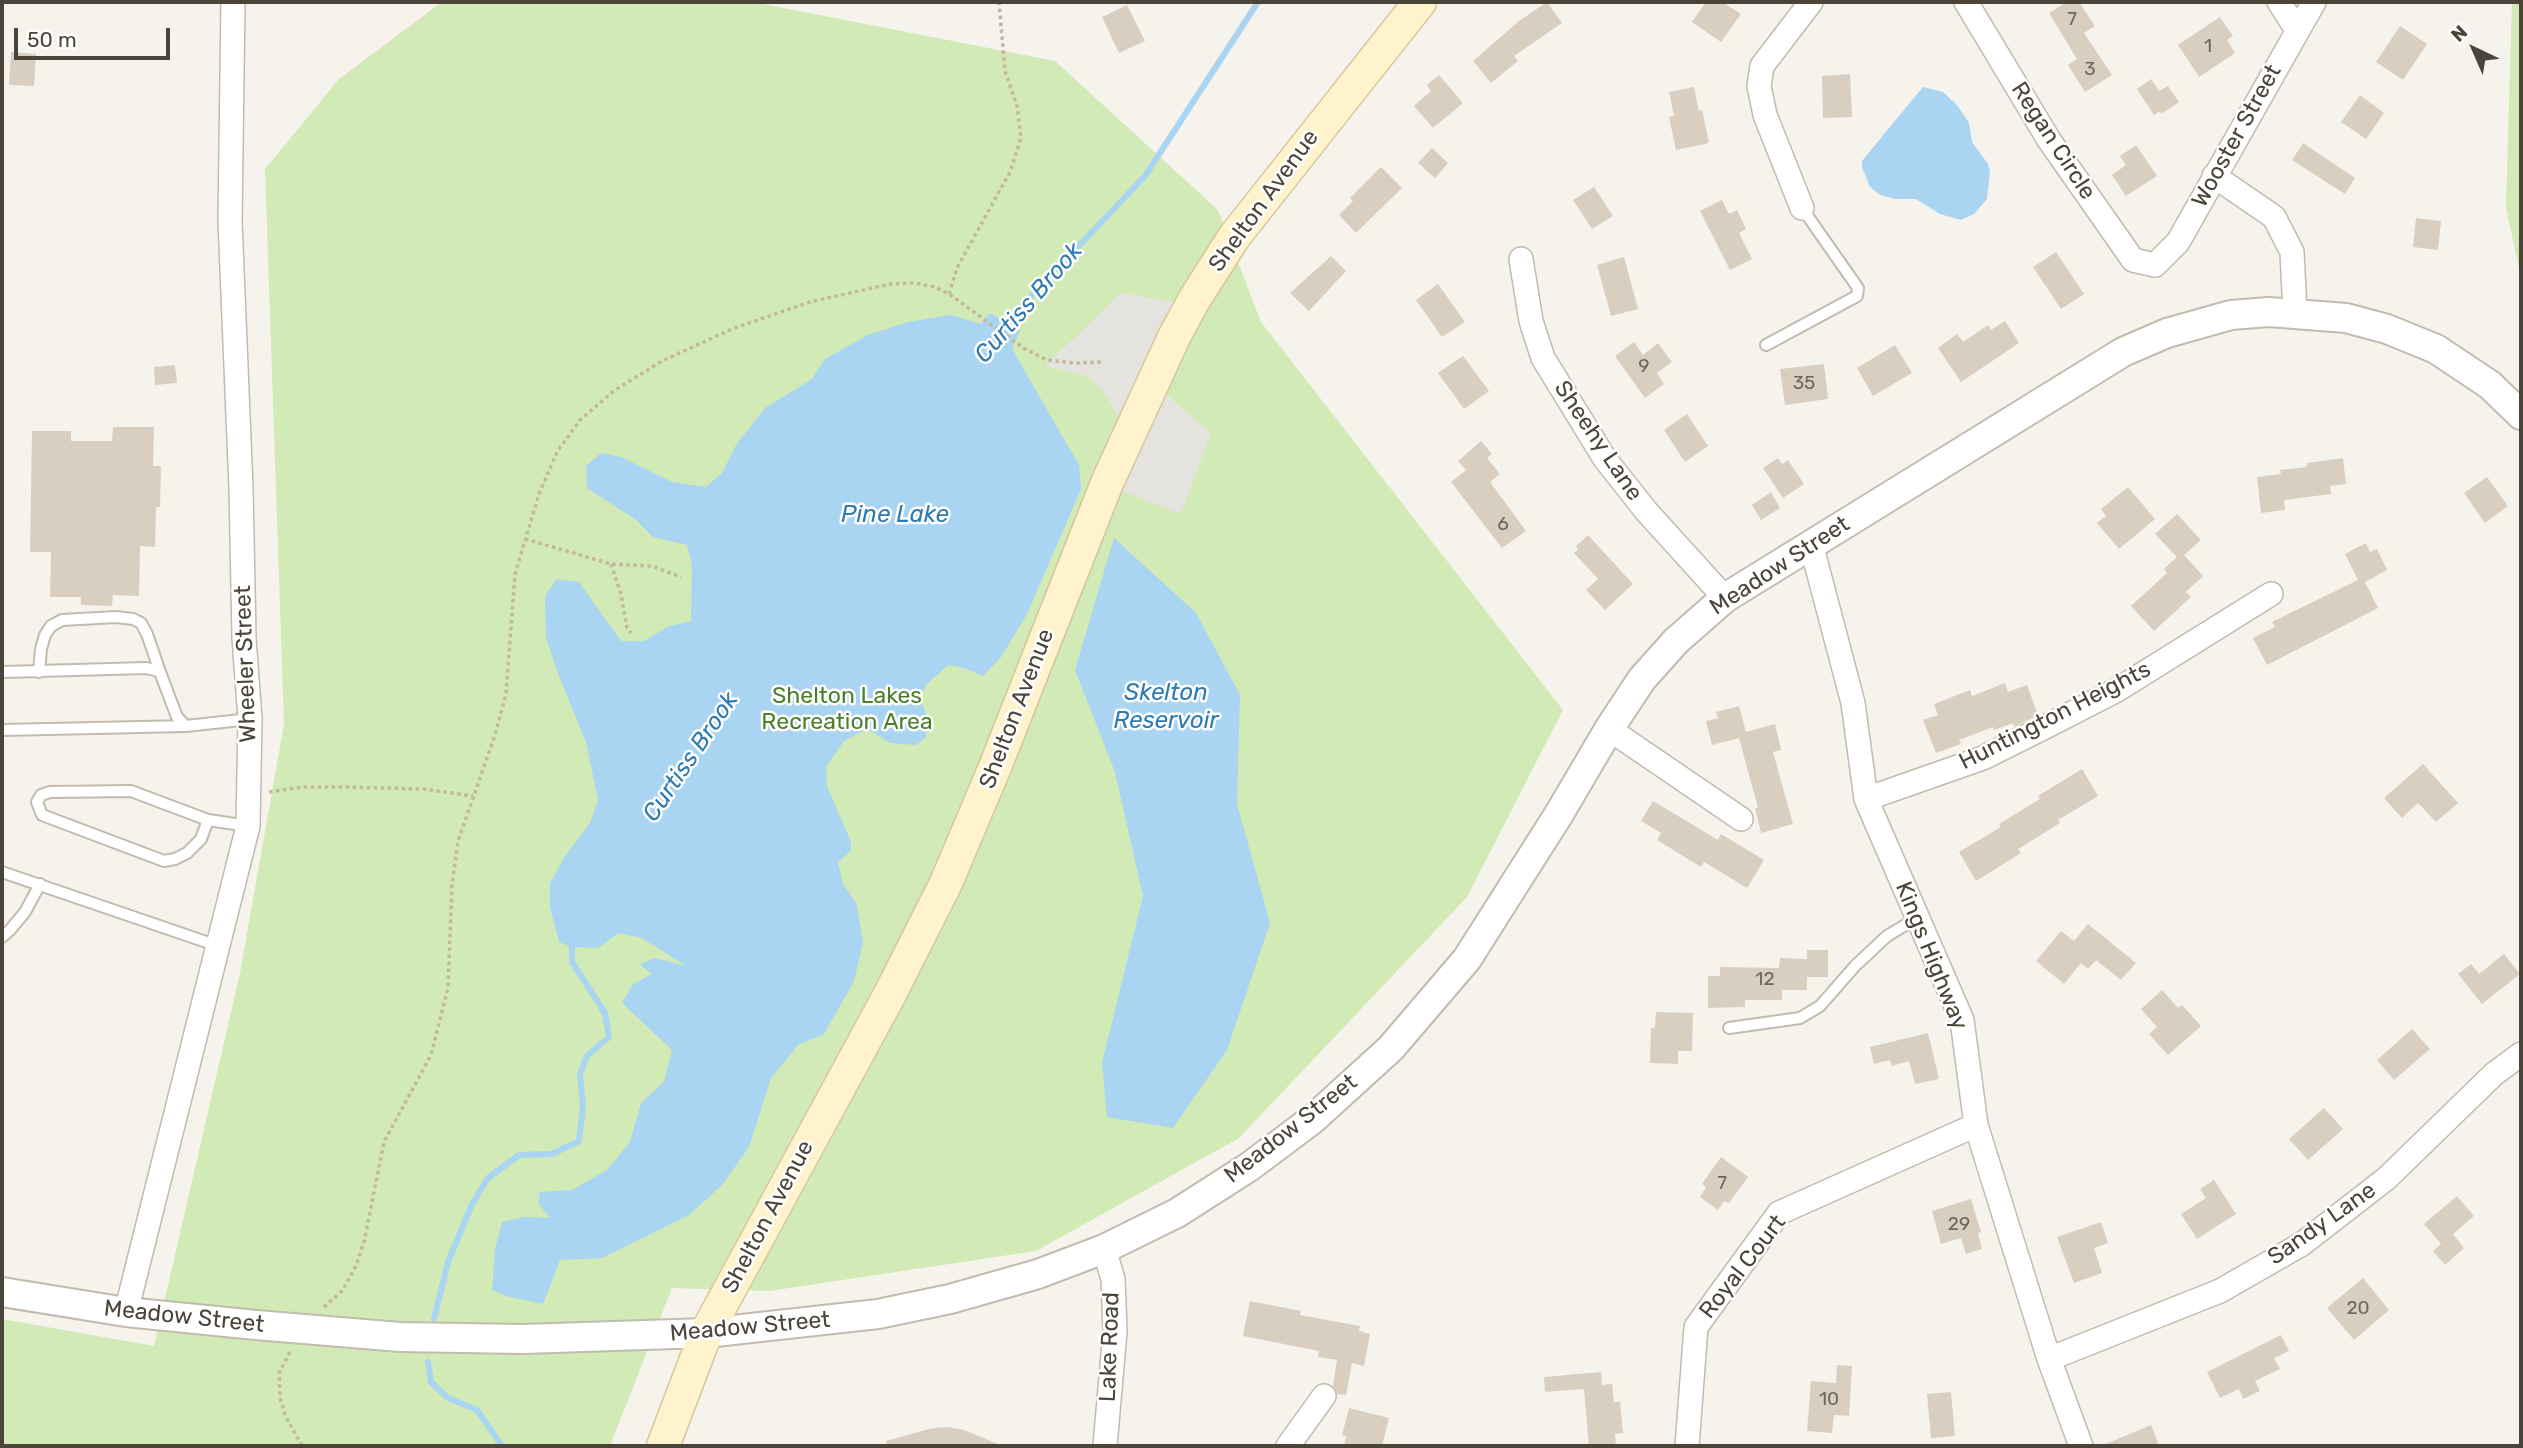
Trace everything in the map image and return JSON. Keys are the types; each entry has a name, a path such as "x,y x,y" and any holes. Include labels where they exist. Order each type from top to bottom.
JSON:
{"main road":[{"name":"Shelton Avenue","path":"663,1446 706,1333 926,926 995,767 1107,482 1187,313 1234,237 1420,2"}],"street":[{"name":"Wheeler Street","path":"126,1312 248,826 250,719 244,638 230,221 233,2"},
{"path":"1802,208 1765,115 1759,86 1762,66 1811,2"},
{"name":"Regan Circle","path":"1966,2 2049,140 2133,260 2155,265"},
{"path":"2279,2 2297,30"},
{"name":"Wooster Street","path":"2155,265 2178,242 2314,2"},
{"path":"2214,176 2274,217 2292,252 2295,312"},
{"name":"Sheehy Lane","path":"1521,259 1531,321 1544,358 1605,459 1647,512 1725,597"},
{"name":"Meadow Street","path":"2,1292 126,1312 400,1338 523,1339 706,1333 890,1312 950,1299 1038,1274 1104,1249 1177,1213 1249,1167 1313,1119 1391,1048 1466,959 1559,814 1609,729 1643,680 1676,641 1725,597 2123,352 2167,333 2231,315 2295,312 2346,318 2414,339 2436,349 2490,385 2521,415"},
{"name":"Kings Highway","path":"1811,544 1853,703 1866,799 1962,1020 1976,1125 2049,1359 2081,1446"},
{"name":"Huntington Heights","path":"1866,799 1983,758 2049,725 2117,690 2271,594"},
{"path":"1609,729 1741,819"},
{"name":"Sandy Lane","path":"2049,1359 2220,1291 2302,1244 2387,1178 2494,1074 2521,1054"},
{"name":"Royal Court","path":"1687,1446 1696,1327 1779,1213 1976,1125"},
{"name":"Lake Road","path":"1104,1249 1113,1279 1115,1320 1105,1446"},
{"path":"1289,1446 1325,1396"}],"lane":[{"path":"1766,345 1857,296 1858,288 1802,208"},
{"path":"39,671 41,649 51,626 62,620 116,617 133,619 141,623 147,634 177,718 186,726"},
{"path":"2,672 146,668 160,673"},
{"path":"2,730 186,726 250,719"},
{"path":"208,820 201,839 187,853 164,861 42,815 37,802 41,796 50,792 131,790 208,820 248,826"},
{"path":"2,872 218,946"},
{"path":"2,937 25,912 40,884"},
{"path":"1729,1028 1800,1018 1820,1006 1855,966 1887,936 1917,918"}],"path":[{"path":"948,294 957,268 1010,172 1021,138 1017,106 1005,71 999,2"},
{"path":"320,1312 342,1291 356,1265 366,1232 384,1142 431,1055 448,988 452,885 458,841 506,695 515,574 539,494 556,452 580,420 615,390 662,361 732,329 810,302 890,284 915,283 935,287 1025,349 1047,360 1102,362"},
{"path":"525,538 611,564 652,566 681,577"},
{"path":"611,564 621,594 627,628 631,634"},
{"path":"250,794 304,787 346,786 423,789 473,796"},
{"path":"290,1352 279,1373 280,1398 286,1417 302,1446"}],"green space":[{"name":"Shelton Lakes Recreation Area","path":"442,2 753,2 1055,61 1218,210 1261,322 1563,710 1467,897 1239,1138 1036,1251 769,1291 672,1288 610,1446 2,1446 2,1319 154,1346 240,973 284,724 265,169 339,79"},
{"path":"2512,2 2521,2 2521,278 2506,207"}],"shaded area":[{"path":"1121,293 1176,302 1118,417 1104,392 1091,379 1078,373 1045,366"},
{"path":"1159,388 1211,433 1181,514 1114,488"}],"water":[{"path":"1923,87 1943,92 1957,105 1969,123 1972,142 1988,164 1990,172 1987,199 1974,214 1961,220 1940,214 1916,199 1895,199 1880,195 1870,187 1862,167 1862,161"},
{"name":"Pine Lake","path":"990,313 1020,331 1012,349 1079,465 1081,489 1027,614 1001,657 983,676 948,665 926,685 920,699 928,718 926,737 916,745 890,743 867,729 844,741 826,767 827,786 851,842 851,851 838,862 843,884 856,903 863,942 854,981 824,1034 798,1045 771,1078 749,1147 722,1185 689,1215 602,1258 560,1260 543,1304 509,1297 492,1290 495,1249 502,1222 525,1217 550,1218 538,1203 540,1192 572,1190 607,1170 630,1142 641,1103 664,1082 672,1050 622,1003 633,984 652,974 640,964 655,958 686,966 642,938 618,933 598,948 572,947 559,942 550,907 550,883 565,856 590,823 598,800 586,742 546,638 545,596 557,579 579,582 621,641 644,641 669,626 691,621 692,565 687,545 653,537 636,520 587,488 586,466 601,453 621,457 672,482 706,487 722,473 736,445 765,408 812,379 825,359 868,335 908,322 950,315 981,324"},
{"name":"Skelton Reservoir","path":"1114,538 1196,613 1240,695 1237,804 1270,923 1227,1050 1173,1128 1107,1117 1102,1063 1143,896 1115,772 1075,670"}],"building":[{"path":"1547,2 1562,23 1514,56 1518,61 1491,83 1473,61 1519,21"},
{"path":"1706,2 1722,2 1741,14 1721,42 1692,22"},
{"path":"2067,2 2079,2 2095,26 2084,33 2112,75 2085,92 2068,65 2077,59 2049,13"},
{"path":"1127,5 1145,41 1119,53 1102,17"},
{"path":"2220,17 2233,36 2227,40 2235,53 2199,77 2178,45"},
{"path":"2400,26 2427,44 2403,80 2376,62"},
{"path":"11,52 36,54 34,86 9,85"},
{"path":"1850,74 1852,117 1823,118 1822,76"},
{"path":"1439,75 1463,103 1433,128 1414,106 1431,91 1427,85"},
{"path":"2151,79 2159,91 2168,86 2179,102 2161,114 2160,111 2154,115 2137,89"},
{"path":"1694,87 1709,143 1676,150 1669,117 1674,116 1669,92"},
{"path":"2360,95 2384,113 2366,139 2341,122"},
{"path":"2303,143 2355,178 2345,194 2292,160"},
{"path":"2136,145 2157,176 2126,196 2112,175 2126,165 2120,156"},
{"path":"1432,148 1448,163 1435,178 1418,163"},
{"path":"1381,167 1402,188 1356,233 1339,215 1353,201 1350,198"},
{"path":"1594,187 1613,216 1592,229 1573,200"},
{"path":"1722,200 1729,214 1737,210 1746,229 1739,233 1752,259 1730,270 1700,211"},
{"path":"2416,218 2441,221 2438,250 2413,247"},
{"path":"2056,252 2084,294 2061,309 2033,267"},
{"path":"1331,256 1346,271 1309,311 1290,293"},
{"path":"1624,257 1638,309 1611,316 1597,265"},
{"path":"1438,284 1465,322 1442,337 1416,300"},
{"path":"2005,321 2019,343 1961,382 1938,348 1957,334 1963,342 1988,325 1991,330"},
{"path":"1634,342 1643,355 1658,343 1672,362 1657,373 1664,384 1645,398 1615,356"},
{"path":"1895,345 1912,373 1873,396 1857,368"},
{"path":"1463,356 1489,391 1464,409 1438,373"},
{"path":"1824,364 1828,399 1785,405 1780,369"},
{"path":"175,365 177,383 155,385 154,367"},
{"path":"1687,414 1708,446 1685,462 1664,430"},
{"path":"113,427 154,427 153,466 161,466 155,547 140,546 139,596 113,595 112,606 81,605 81,597 50,597 51,552 30,552 32,431 71,431 71,441 112,441"},
{"path":"1481,441 1492,454 1487,458 1500,474 1490,482 1526,531 1502,548 1451,482 1466,470 1458,461"},
{"path":"1778,458 1782,464 1788,460 1804,484 1783,498 1763,468"},
{"path":"2343,458 2346,484 2330,486 2331,494 2284,500 2285,510 2261,513 2257,477 2281,474 2280,470 2307,467 2307,463"},
{"path":"2487,477 2508,506 2485,523 2464,493"},
{"path":"2128,487 2155,519 2119,549 2097,523 2106,516 2101,509"},
{"path":"1771,492 1780,508 1761,520 1752,505"},
{"path":"2177,514 2201,540 2184,555 2203,576 2186,592 2191,597 2154,631 2131,606 2167,573 2164,569 2177,557 2155,534"},
{"path":"1588,535 1633,584 1605,610 1586,590 1598,579 1574,553 1578,549 1576,546"},
{"path":"2366,543 2370,552 2377,549 2387,570 2365,582 2378,608 2267,665 2253,638 2275,627 2272,622 2358,580 2345,554"},
{"path":"2005,683 2008,692 2027,685 2038,715 2014,727 2013,723 1994,730 1993,727 1959,740 1961,744 1936,753 1923,720 1938,715 1934,704 1970,690 1972,696"},
{"path":"1739,706 1746,732 1775,724 1781,750 1773,752 1793,824 1761,833 1755,808 1758,808 1739,738 1712,745 1706,721 1718,718 1716,712"},
{"path":"2423,764 2458,803 2436,822 2418,803 2402,818 2384,798"},
{"path":"2082,769 2098,796 2058,820 2060,823 2018,849 2021,853 1976,881 1959,852 2001,827 1999,824 2040,799 2038,796"},
{"path":"1653,801 1718,840 1721,834 1764,860 1747,888 1704,862 1701,867 1657,840 1661,833 1641,821"},
{"path":"2088,924 2136,963 2121,980 2096,960 2088,969 2081,963 2064,984 2036,961 2061,931 2074,941"},
{"path":"1807,950 1828,950 1828,977 1807,977 1807,990 1782,990 1782,1000 1745,1000 1745,1007 1708,1008 1708,976 1720,976 1720,967 1779,968 1780,958 1807,959"},
{"path":"2504,954 2520,974 2482,1004 2458,974 2471,964 2479,974"},
{"path":"2162,990 2178,1008 2182,1005 2201,1026 2168,1055 2149,1034 2157,1027 2141,1009"},
{"path":"1656,1012 1693,1013 1692,1051 1678,1051 1678,1064 1650,1063 1651,1028 1655,1028"},
{"path":"2412,1029 2430,1049 2394,1080 2377,1060"},
{"path":"1928,1033 1939,1079 1915,1084 1909,1061 1892,1066 1890,1060 1874,1064 1870,1047"},
{"path":"2324,1108 2343,1129 2308,1160 2289,1139"},
{"path":"1721,1157 1748,1177 1729,1203 1724,1201 1718,1210 1700,1197 1706,1187 1702,1184"},
{"path":"2214,1180 2236,1214 2197,1239 2181,1214 2206,1198 2200,1189"},
{"path":"2457,1196 2474,1216 2453,1234 2464,1248 2445,1265 2433,1251 2441,1244 2424,1224"},
{"path":"1971,1199 1981,1232 1978,1233 1982,1249 1966,1254 1961,1238 1941,1244 1932,1211"},
{"path":"2101,1222 2108,1243 2094,1248 2102,1273 2074,1283 2057,1237"},
{"path":"2363,1278 2389,1310 2354,1340 2327,1308"},
{"path":"1250,1301 1301,1311 1300,1315 1360,1326 1359,1331 1370,1334 1364,1366 1352,1363 1346,1395 1337,1394 1333,1386 1337,1360 1318,1357 1319,1351 1243,1336"},
{"path":"2281,1335 2289,1351 2274,1358 2280,1369 2255,1381 2260,1391 2243,1399 2239,1389 2220,1398 2207,1372"},
{"path":"1837,1365 1852,1366 1849,1416 1834,1415 1832,1433 1807,1431 1811,1381 1836,1383"},
{"path":"1601,1372 1602,1385 1612,1384 1614,1402 1620,1402 1623,1433 1615,1434 1616,1446 1589,1446 1584,1389 1545,1392 1544,1377"},
{"path":"1951,1392 1955,1436 1931,1438 1927,1394"},
{"path":"1349,1408 1389,1418 1382,1446 1344,1446 1346,1436 1342,1435"},
{"path":"2151,1425 2159,1446 2101,1446"},
{"path":"933,1428 964,1430 1003,1446 887,1446 886,1441"}],"waterway":[{"name":"Curtiss Brook","path":"1001,328 1145,176 1258,2"},
{"name":"Curtiss Brook","path":"434,1319 448,1262 472,1204 488,1178 519,1155 552,1154 579,1141 583,1106 580,1074 587,1056 609,1037 605,1013 572,962 575,940"},
{"name":"Curtiss Brook","path":"428,1362 431,1382 448,1398 477,1410 502,1446"}]}
